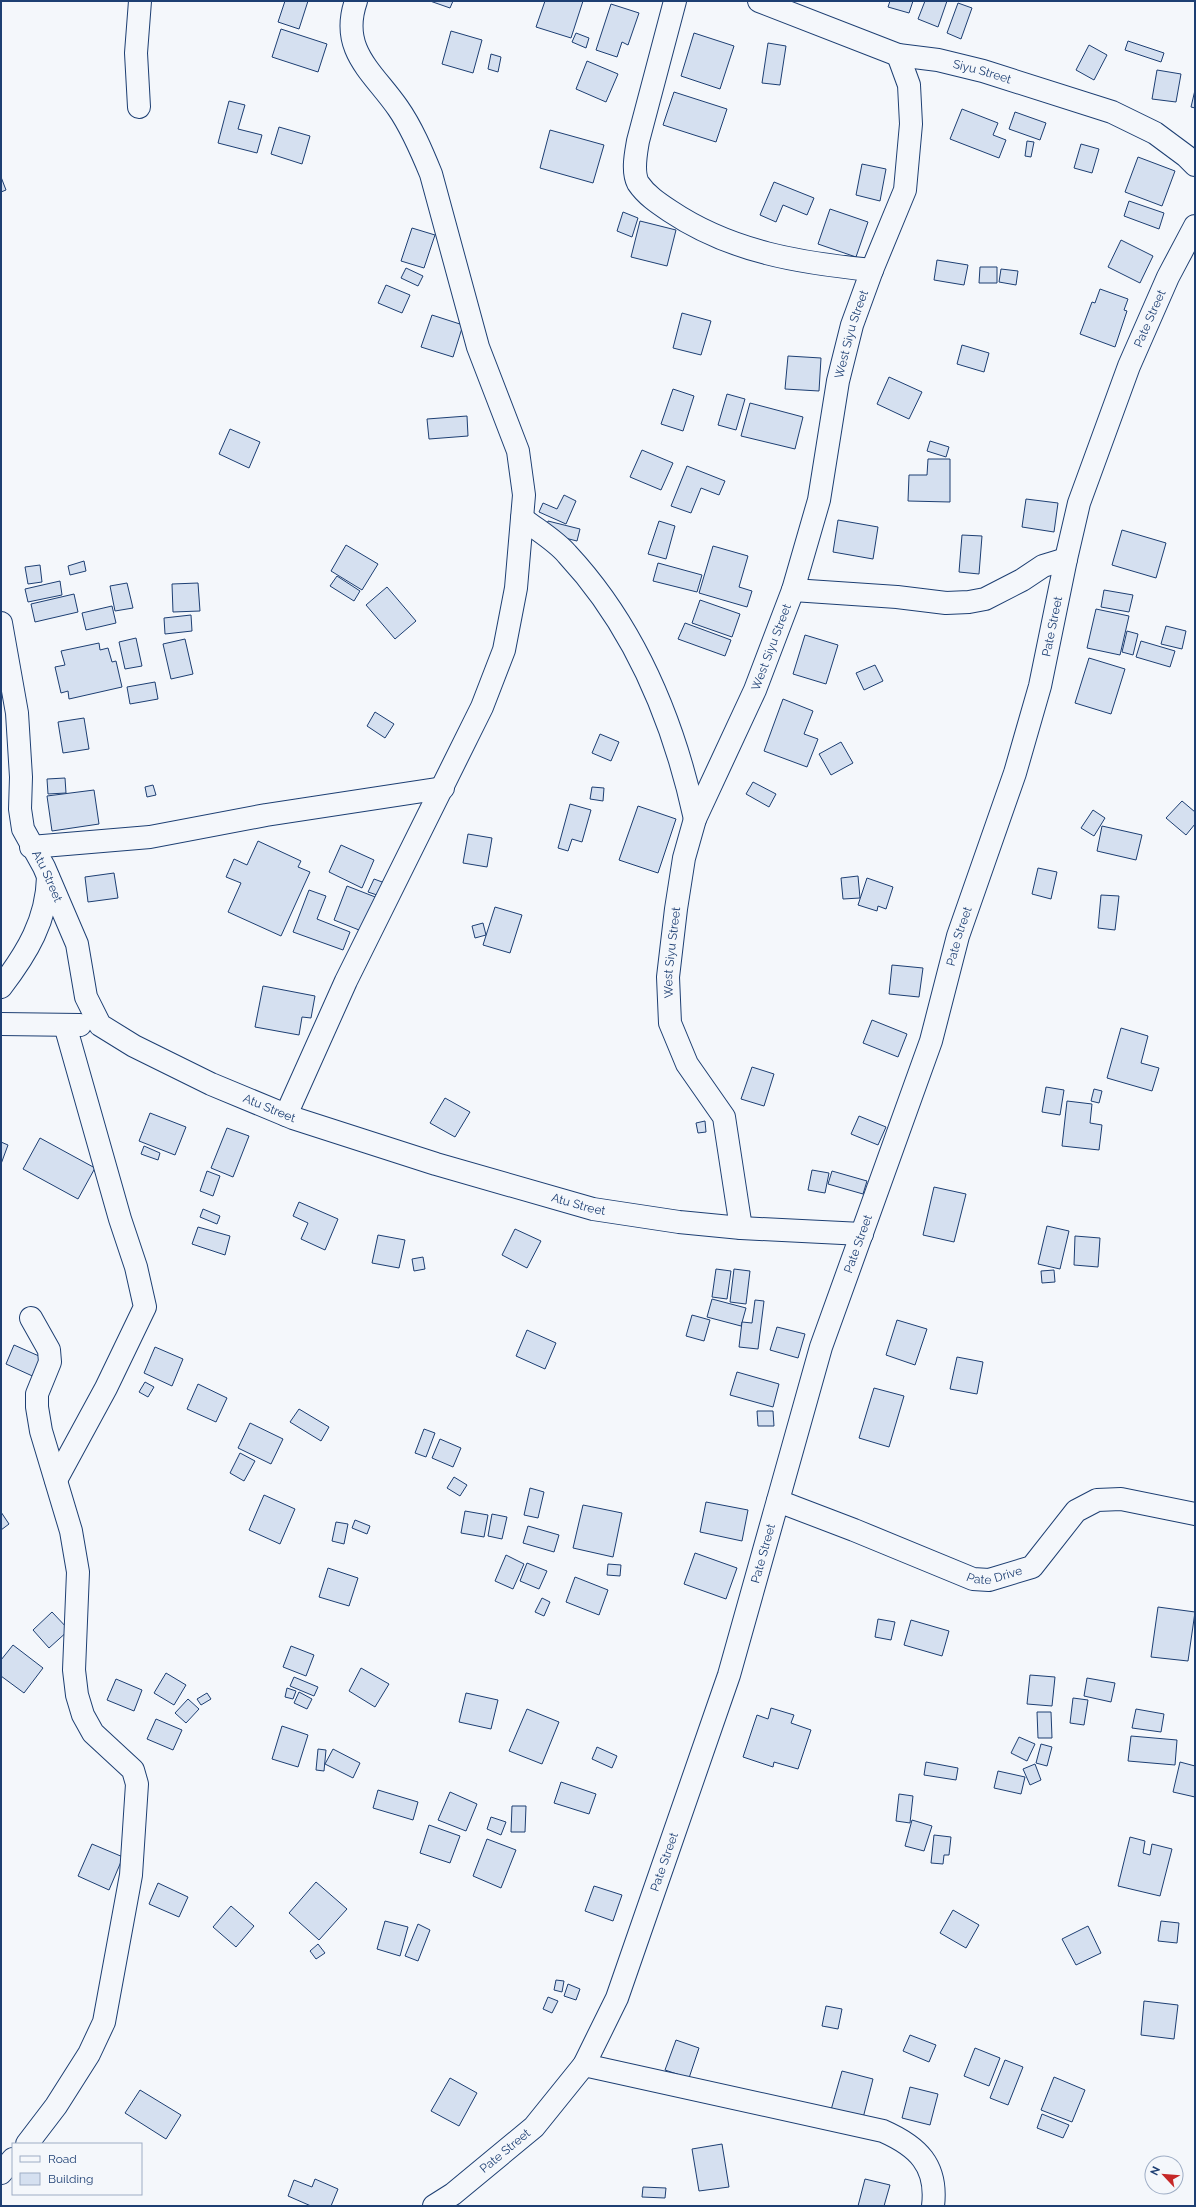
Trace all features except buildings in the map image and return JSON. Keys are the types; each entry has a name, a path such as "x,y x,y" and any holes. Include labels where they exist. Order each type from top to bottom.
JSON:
{"street":[{"path":"139,107 136,53 140,1"},
{"path":"286,1115 346,981 482,707 504,650 516,588 524,495 518,451 478,347 431,174 420,147 399,109 358,57 351,35 352,14 356,1"},
{"path":"675,1 638,141 635,162 637,182 651,198 683,219 722,240 762,253 824,265 872,270"},
{"name":"Siyu Street","path":"759,1 898,54 938,60 983,71 1112,112 1155,133 1186,156 1195,165"},
{"name":"West Siyu Street","path":"741,1228 730,1147 724,1117 687,1064 670,1023 668,977 676,909 684,858 695,819 755,690 793,590 819,500 838,381 852,325 872,270 905,190 911,124 908,85 898,54"},
{"name":"Pate Street","path":"434,2206 453,2194 534,2127 584,2066 617,1998 729,1675 821,1346 931,1040 958,936 1015,773 1040,686 1079,503 1129,366 1168,278 1195,226"},
{"path":"522,518 567,553 605,602 632,643 658,696 674,737 686,778 695,819"},
{"path":"793,590 897,597 946,603 969,602 985,599 1022,580 1043,566 1066,559"},
{"name":"Atu Street","path":"1,623 17,713 21,777 20,809 23,829 48,877 77,944 86,997 100,1025 134,1046 211,1084 286,1115 436,1164 593,1209 678,1222 741,1228 862,1234"},
{"path":"31,846 150,837 266,816 443,788"},
{"path":"1,987 39,927 48,895 48,877"},
{"path":"1,1024 100,1025"},
{"path":"56,1480 106,1388 145,1307 136,1267 118,1212 65,1025"},
{"path":"28,2143 56,2106 80,2067 104,2022 131,1875 136,1792 133,1770 93,1733 83,1715 77,1695 74,1670 78,1572 71,1531 41,1431 37,1407 37,1394 50,1362 49,1350 31,1318"},
{"name":"Pate Drive","path":"778,1502 973,1579 989,1580 1032,1567 1076,1511 1097,1500 1121,1499 1195,1514"},
{"path":"584,2066 883,2131 903,2140 923,2157 933,2182 933,2206"},
{"path":"1,2173 12,2160"}]}
